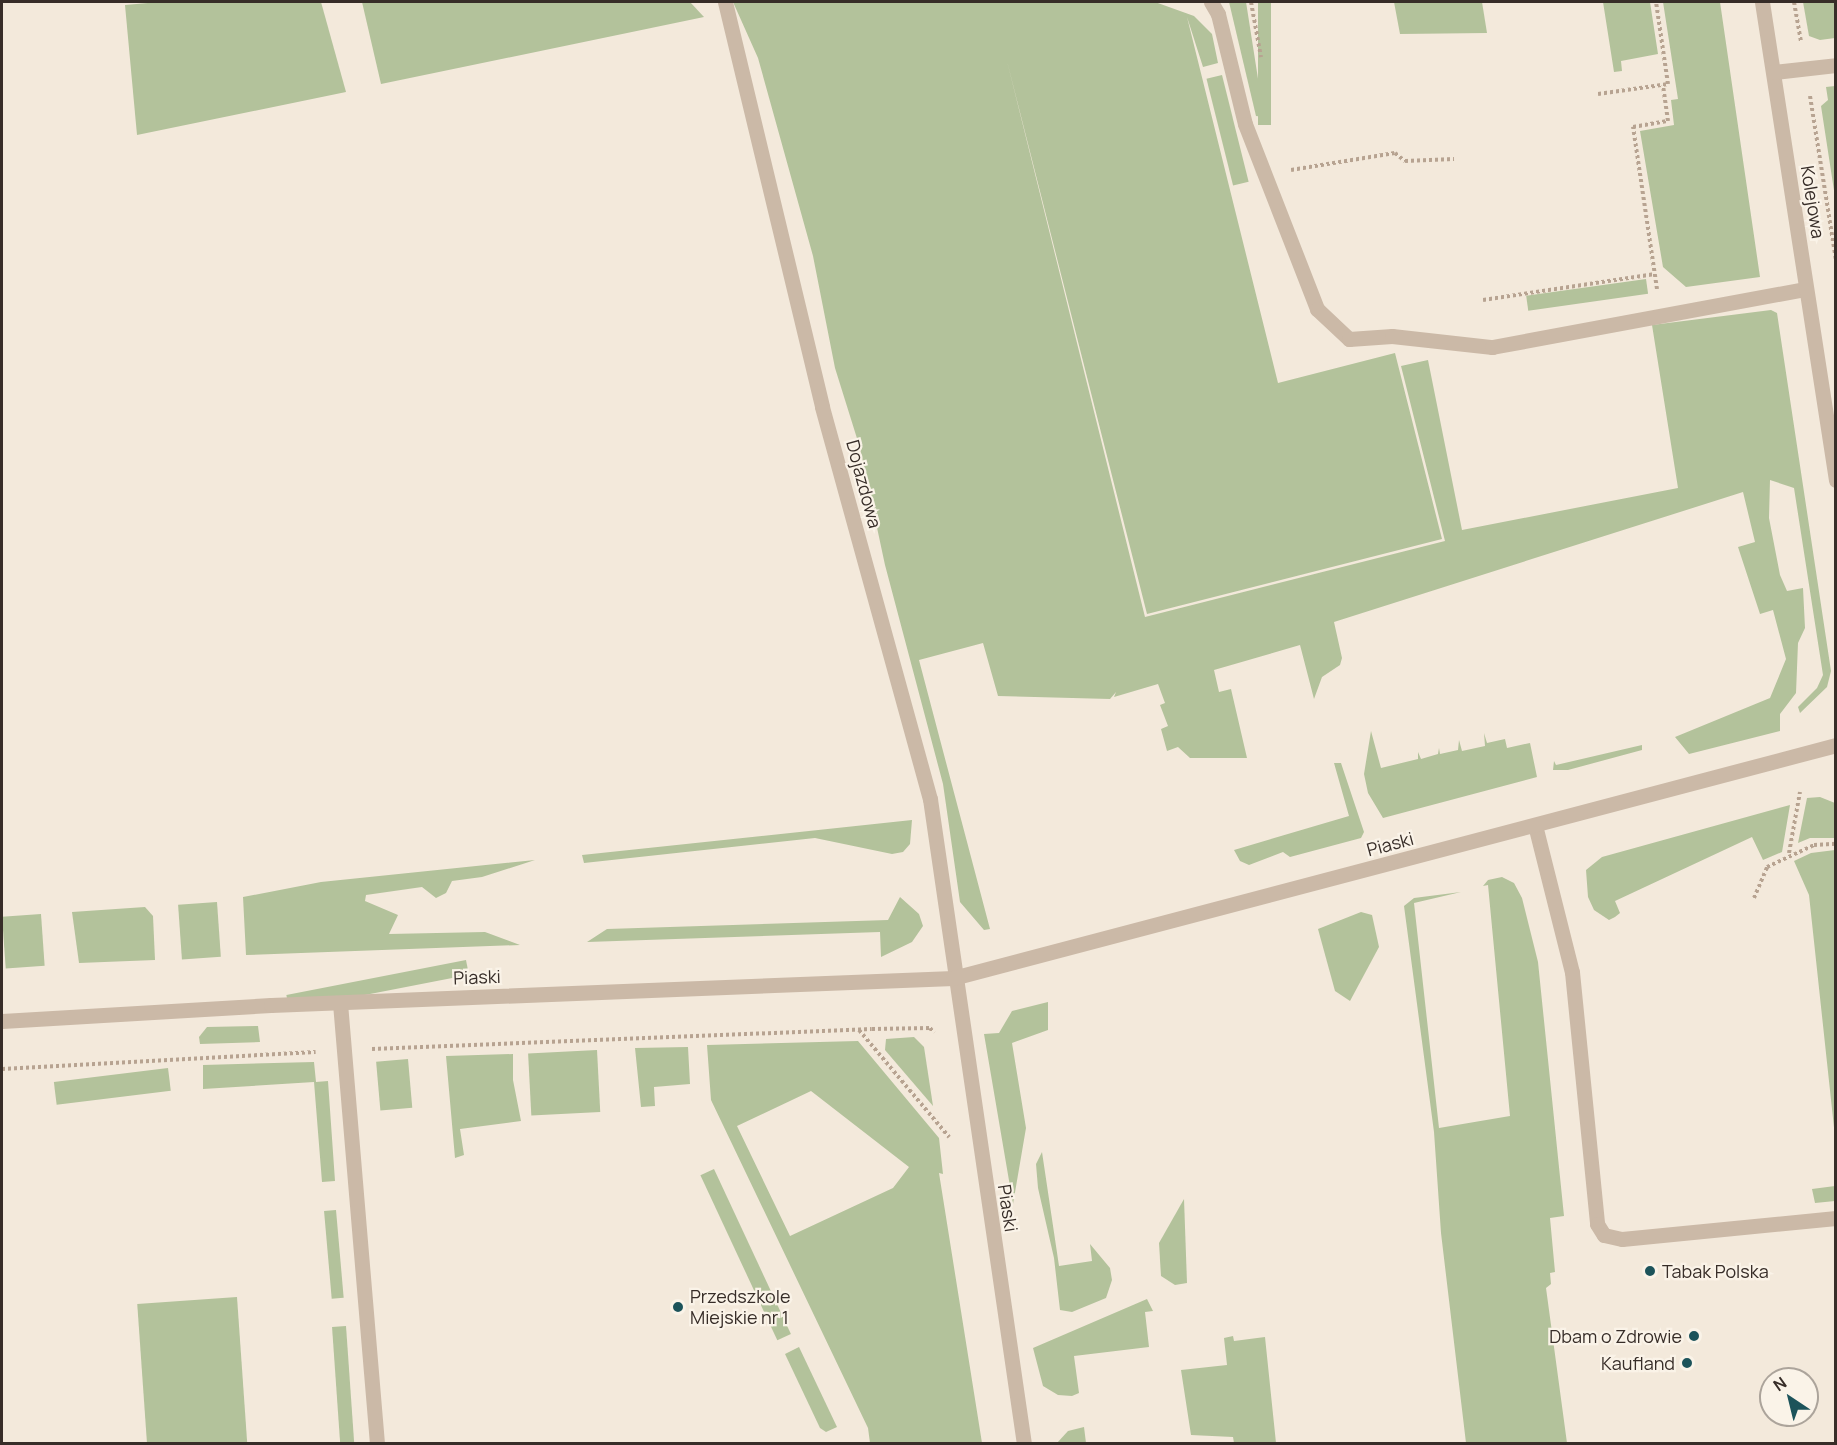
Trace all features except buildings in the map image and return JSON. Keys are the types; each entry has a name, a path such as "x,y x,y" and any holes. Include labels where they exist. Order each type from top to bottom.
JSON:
{"street":[{"name":"Dojazdowa","path":"725,2 822,407 930,799 954,978"},
{"path":"1211,2 1218,14 1245,124 1317,309 1349,339 1392,336 1492,347 1806,289"},
{"name":"Kolejowa","path":"1762,2 1836,480"},
{"path":"1774,72 1836,65"},
{"name":"Piaski","path":"2,1021 340,1003 954,978 1836,745"},
{"path":"1535,825 1572,972 1597,1224 1605,1235 1623,1239 1836,1218"},
{"name":"Piaski","path":"954,978 1024,1443"},
{"path":"340,1003 377,1443"}],"path":[{"path":"1598,94 1668,84 1656,2"},
{"path":"1794,2 1801,42"},
{"path":"1662,316 1633,127 1668,121 1663,85"},
{"path":"1810,94 1836,261"},
{"path":"1265,174 1395,153 1405,161 1454,159"},
{"path":"1483,300 1655,273"},
{"path":"1789,854 1800,792"},
{"path":"1754,898 1767,867 1789,854 1814,845 1836,844"},
{"path":"369,1049 930,1028 935,1035"},
{"path":"859,1030 950,1137"},
{"path":"2,1069 316,1052"}],"green space":[{"path":"159,2 321,2 346,92 137,135 125,5"},
{"path":"362,2 690,2 704,17 381,84"},
{"path":"733,2 1155,2 1194,16 1212,34 1218,63 1203,67 1187,17 1278,383 1395,353 1442,539 1147,614 1007,61 1145,617 1445,541 1401,366 1428,360 1462,530 1678,488 1652,325 1771,310 1777,313 1831,671 1827,687 1800,713 1798,707 1817,688 1823,675 1794,488 1770,480 1769,518 1780,575 1787,591 1803,588 1805,628 1798,643 1796,693 1780,714 1780,731 1689,754 1675,737 1770,698 1786,659 1773,610 1760,614 1738,547 1755,542 1743,492 1334,622 1342,658 1340,665 1322,677 1314,699 1300,645 1214,670 1219,692 1231,689 1247,758 1190,758 1178,747 1167,751 1161,729 1168,726 1160,705 1165,703 1158,684 1114,697 1116,692 1110,699 998,696 983,643 919,660 990,929 984,930 960,902 943,784 885,565 860,448 835,368 813,256 758,58"},
{"path":"1229,2 1246,2 1264,117 1256,116"},
{"path":"1258,2 1271,2 1271,125 1258,125"},
{"path":"1394,2 1482,2 1487,33 1400,34"},
{"path":"1603,2 1650,2 1658,54 1621,61 1622,71 1614,72"},
{"path":"1663,2 1720,2 1760,277 1686,287 1663,267 1640,131 1674,125 1671,100 1678,99"},
{"path":"1803,2 1835,2 1835,38 1820,40 1809,36"},
{"path":"1222,75 1249,182 1233,186 1206,79"},
{"path":"1836,86 1835,197 1821,106 1828,100 1826,87"},
{"path":"1646,279 1648,294 1528,311 1526,296"},
{"path":"1371,731 1381,768 1418,759 1418,752 1421,759 1438,754 1439,748 1440,754 1458,750 1459,740 1462,751 1485,746 1484,733 1487,743 1505,739 1507,748 1530,743 1537,777 1383,818 1368,793 1364,774"},
{"path":"1642,745 1642,750 1568,770 1553,770 1554,761 1556,765"},
{"path":"1334,763 1341,763 1364,832 1361,838 1290,857 1283,852 1249,865 1240,861 1234,850 1349,816"},
{"path":"1820,797 1835,803 1835,838 1810,838 1798,843 1807,798"},
{"path":"1790,805 1782,852 1763,860 1752,837 1615,901 1620,913 1609,920 1594,910 1588,897 1586,870 1602,857"},
{"path":"912,820 910,844 903,852 892,854 815,838 584,863 582,855"},
{"path":"1836,850 1835,1137 1809,895 1794,861 1811,853"},
{"path":"535,860 482,877 452,881 446,893 436,898 422,887 366,895 365,901 398,915 389,934 485,932 520,945 246,955 243,897 321,882"},
{"path":"1502,877 1514,883 1522,898 1538,962 1564,1216 1550,1218 1555,1272 1550,1273 1551,1284 1546,1288 1567,1443 1466,1443 1441,1233 1434,1132 1404,906 1414,898 1461,892 1414,903 1439,1128 1510,1116 1488,885 1483,886 1488,880"},
{"path":"900,897 919,914 923,926 912,942 881,957 880,932 587,942 607,929 888,920"},
{"path":"217,902 221,957 182,960 178,905"},
{"path":"145,907 153,916 155,960 79,963 72,912"},
{"path":"1361,912 1372,915 1379,947 1350,1001 1335,991 1318,929"},
{"path":"41,914 45,966 6,969 2,917"},
{"path":"466,960 469,975 289,1010 286,995"},
{"path":"1048,1002 1048,1030 1012,1043 1026,1128 1013,1204 984,1034 999,1033 1012,1011"},
{"path":"258,1026 260,1042 200,1044 199,1037 207,1027"},
{"path":"914,1037 924,1047 933,1106 885,1050 886,1039"},
{"path":"858,1041 939,1138 943,1174 939,1173 982,1443 870,1443 868,1428 711,1100 707,1045","holes":["811,1091 909,1167 893,1188 790,1236 737,1126"]},
{"path":"688,1047 690,1084 654,1087 655,1106 641,1107 635,1048"},
{"path":"597,1050 600,1112 531,1116 528,1054"},
{"path":"513,1054 513,1080 521,1121 460,1129 464,1155 455,1158 446,1056"},
{"path":"408,1059 412,1108 380,1111 376,1062"},
{"path":"314,1062 316,1082 328,1081 335,1181 322,1182 314,1082 203,1089 203,1065"},
{"path":"168,1068 171,1091 57,1105 54,1082"},
{"path":"1042,1152 1059,1266 1092,1261 1090,1244 1110,1268 1112,1280 1106,1298 1072,1312 1060,1310 1054,1258 1038,1188 1036,1164"},
{"path":"714,1169 791,1334 777,1340 700,1175"},
{"path":"1835,1186 1835,1201 1815,1203 1812,1189"},
{"path":"1184,1199 1187,1283 1175,1285 1161,1276 1159,1243"},
{"path":"336,1210 344,1298 332,1299 324,1211"},
{"path":"237,1297 247,1443 147,1444 137,1304"},
{"path":"1147,1299 1153,1311 1145,1312 1149,1347 1074,1356 1079,1393 1072,1396 1058,1395 1043,1386 1033,1348"},
{"path":"346,1326 354,1443 340,1444 332,1327"},
{"path":"1233,1336 1234,1341 1265,1337 1276,1443 1234,1443 1233,1437 1191,1435 1181,1370 1227,1365 1224,1338"},
{"path":"799,1347 837,1427 826,1432 820,1428 785,1354"},
{"path":"1084,1427 1086,1443 1057,1443 1068,1431"}],"place":[{"name":"Tabak Polska","path":"1650,1271"},
{"name":"Przedszkole Miejskie nr 1","path":"678,1307"},
{"name":"Dbam o Zdrowie","path":"1694,1336"},
{"name":"Kaufland","path":"1687,1363"}]}
